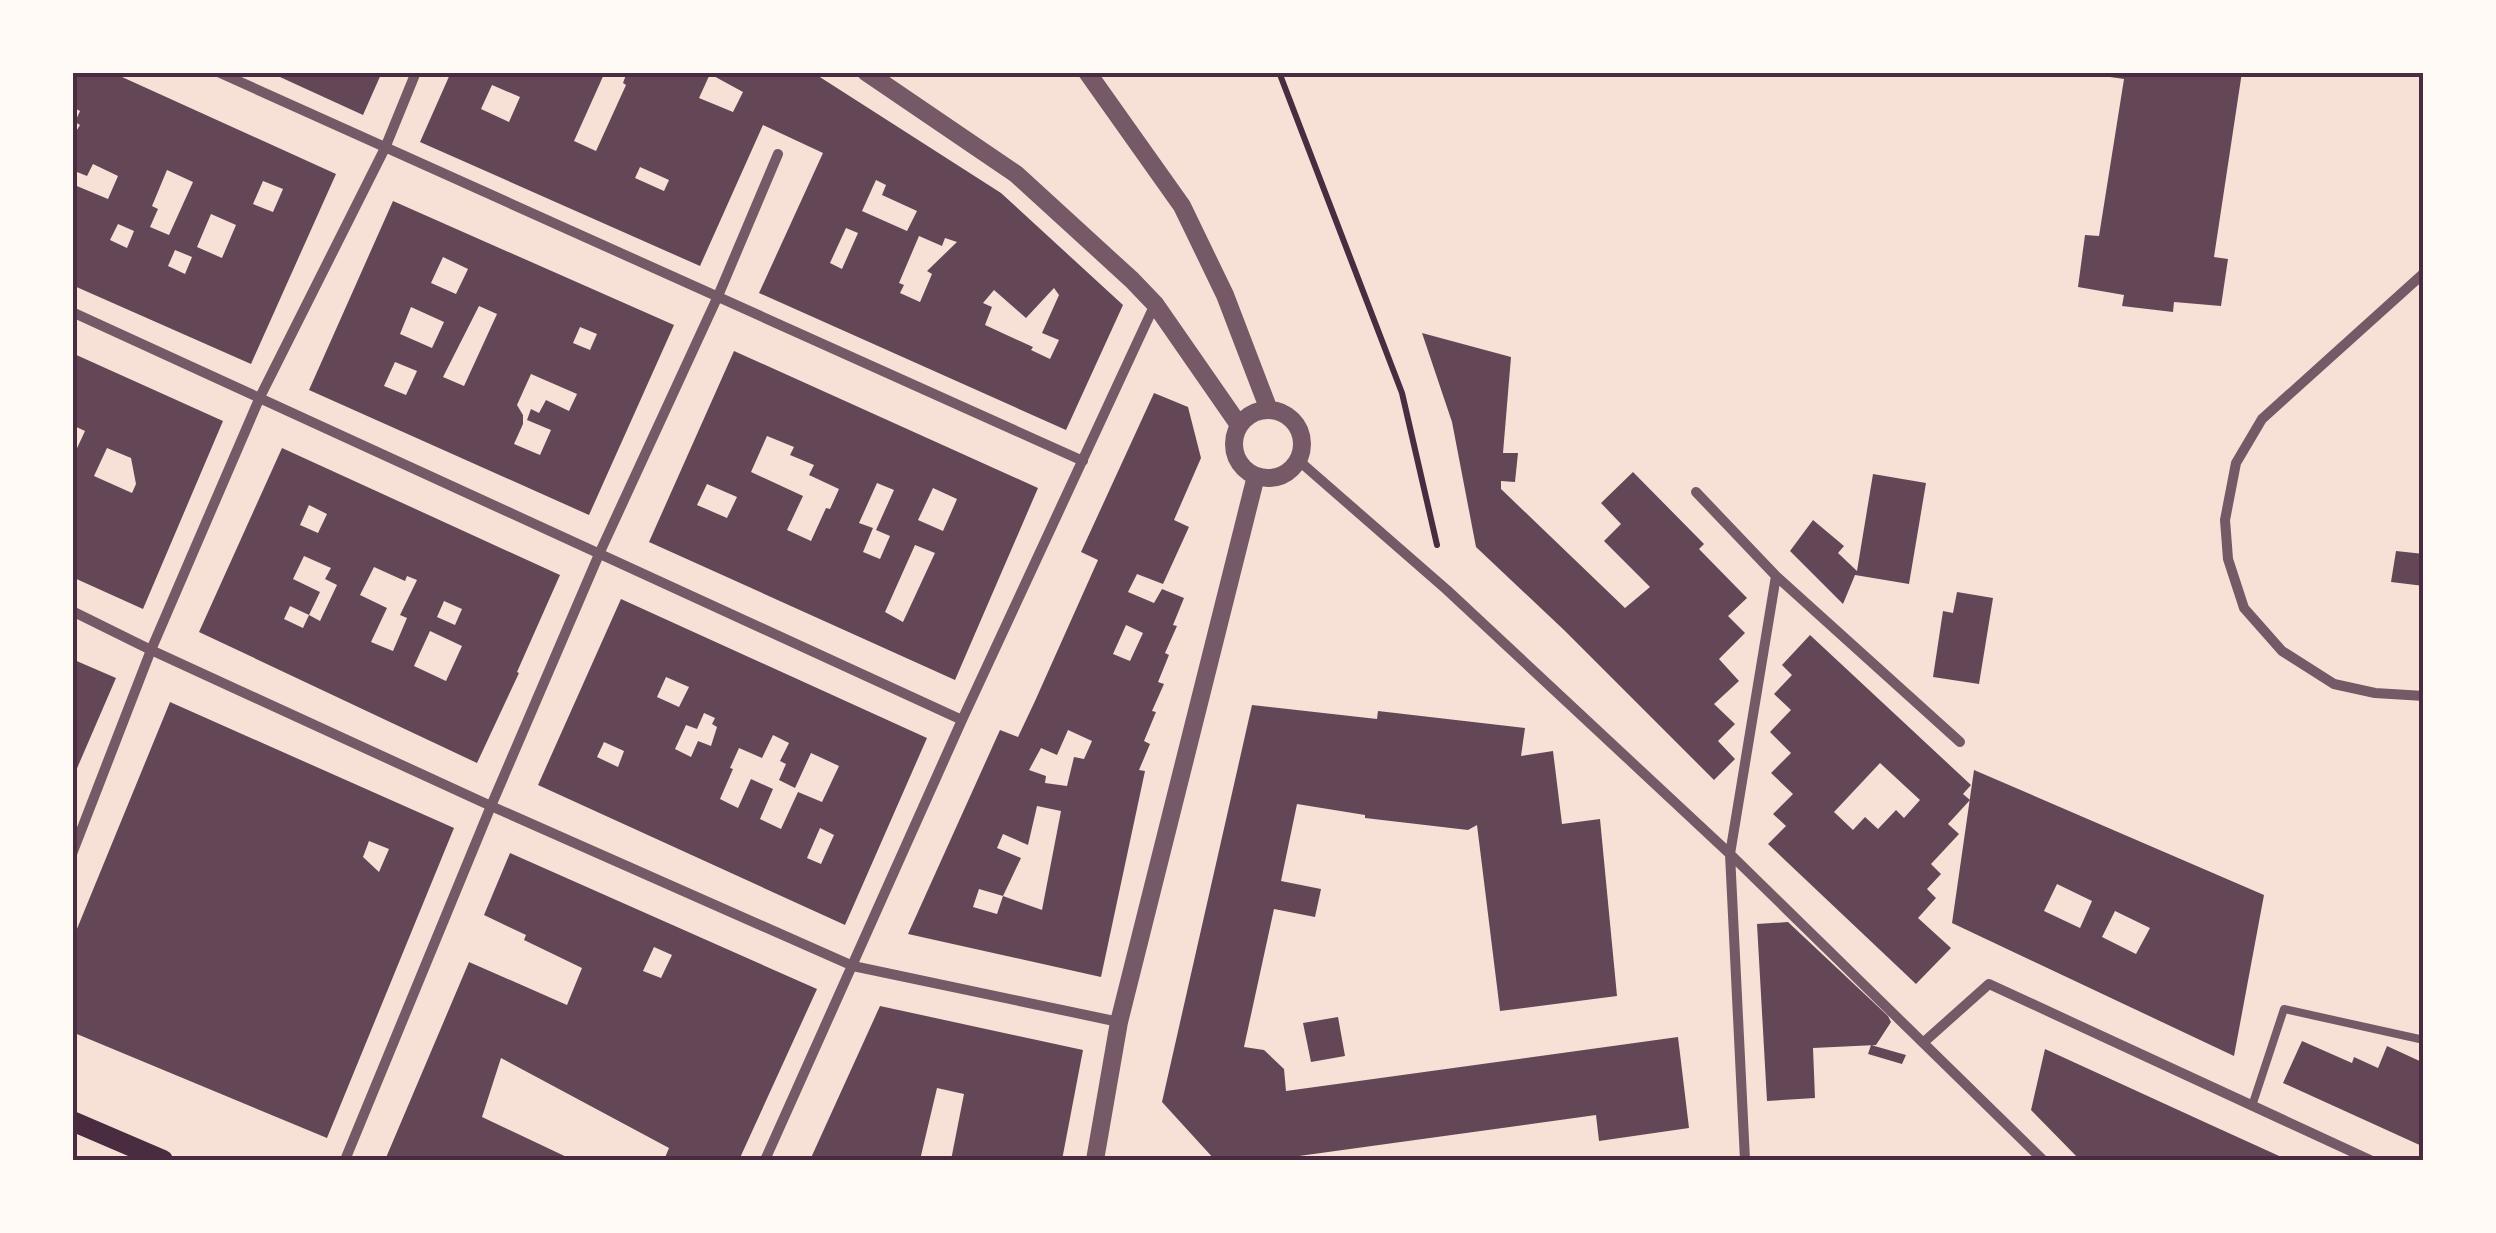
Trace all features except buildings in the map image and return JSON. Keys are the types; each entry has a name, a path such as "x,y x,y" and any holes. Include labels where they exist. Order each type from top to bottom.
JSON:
{"main road":[{"path":"72,1122 163,1160"}],"street":[{"path":"218,72 1083,461"},
{"path":"72,854 151,650 260,397 385,148 416,72"},
{"path":"866,72 1016,174 1132,280 1154,304 1240,426"},
{"path":"1087,72 1182,206 1225,295 1268,410"},
{"path":"346,1160 600,552 718,296 778,154"},
{"path":"2424,273 2262,419 2236,463 2225,520 2228,559 2244,608 2282,651 2334,684 2375,693 2424,696"},
{"path":"764,1160 1154,304"},
{"path":"72,312 962,720"},
{"path":"1268,410 1286,415 1298,428 1302,444 1291,469 1266,478 1242,466 1234,452 1234,436 1252,414 1268,410"},
{"path":"1298,460 1447,590 1730,854 2043,1160"},
{"path":"1095,1160 1119,1022 1256,476"},
{"path":"1696,492 1776,576 1960,742"},
{"path":"1745,1160 1730,854 1776,576"},
{"path":"72,610 491,806 853,966 1119,1022"},
{"path":"1924,1042 1989,984 2370,1160"}],"lane":[{"path":"2252,1106 2284,1009 2424,1040"}],"path":[{"path":"1279,72 1402,393 1447,590"}]}
